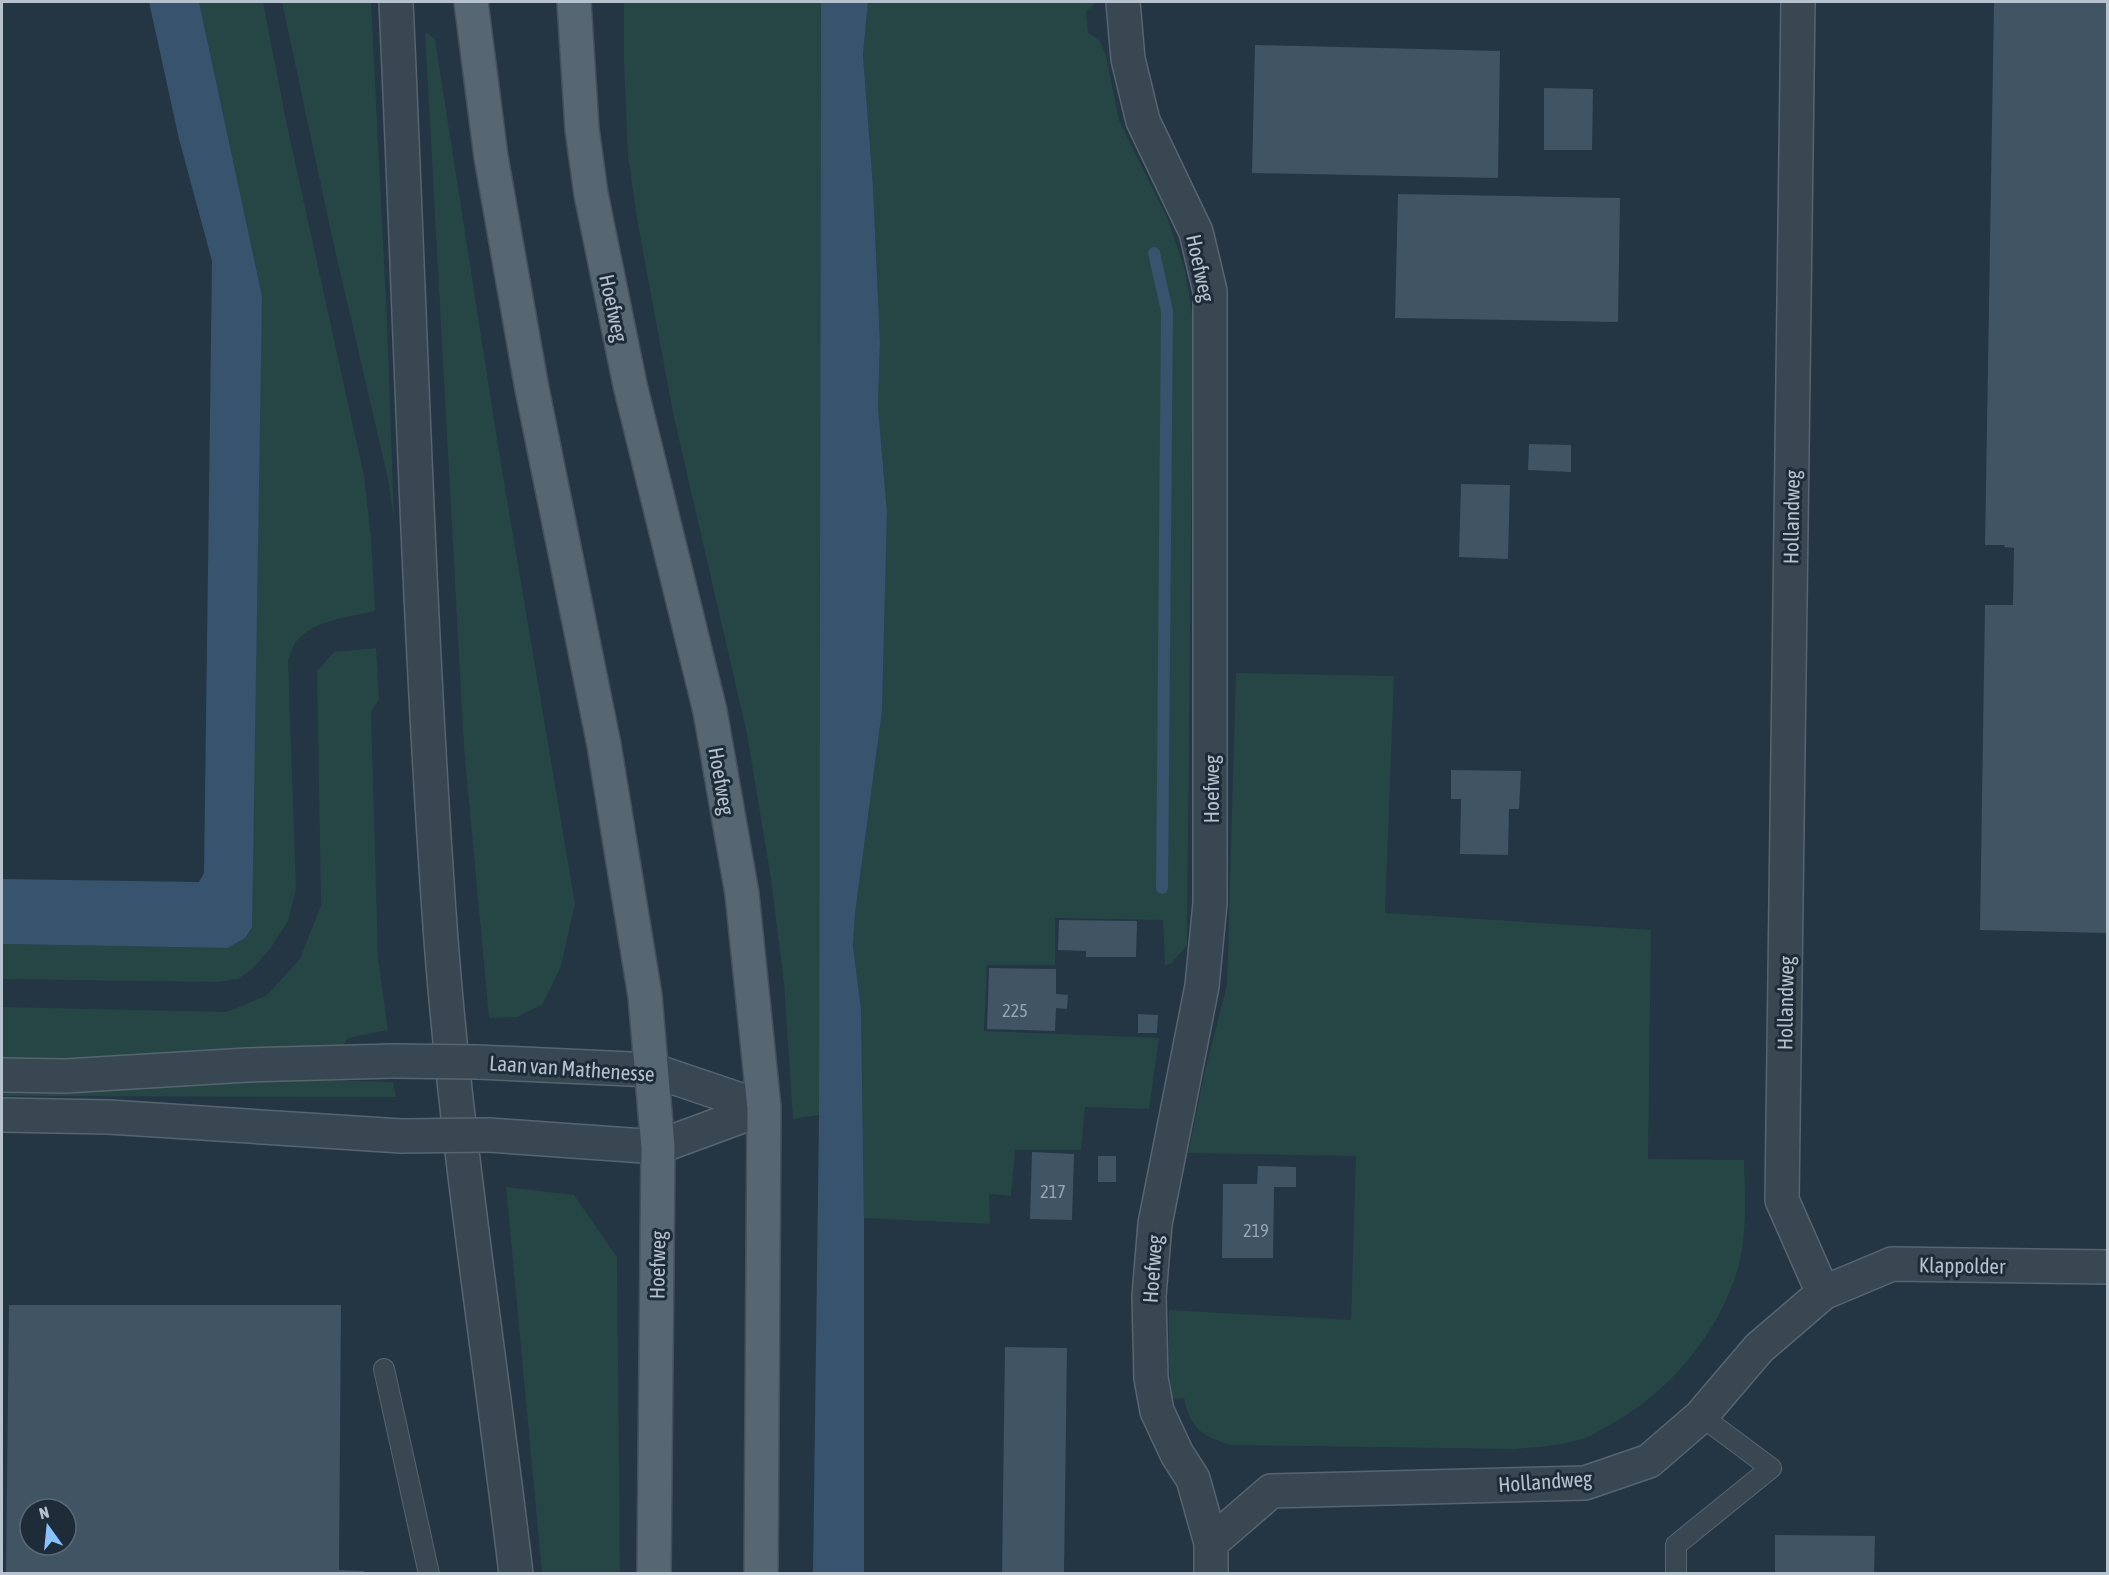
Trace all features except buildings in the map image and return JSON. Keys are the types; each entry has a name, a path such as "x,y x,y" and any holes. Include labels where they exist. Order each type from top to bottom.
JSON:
{"main road":[{"name":"Hoefweg","path":"471,2 491,157 532,389 604,745 645,996 658,1147 654,1574"},
{"name":"Hoefweg","path":"574,2 582,129 591,194 630,385 710,711 742,894 764,1107 761,1574"}],"street":[{"path":"396,2 424,647 439,915 457,1103 516,1574"},
{"name":"Hoefweg","path":"1123,2 1128,58 1143,121 1196,232 1210,291 1210,903 1202,986 1155,1224 1149,1296 1151,1378 1157,1411 1177,1454 1193,1479 1211,1558"},
{"name":"Hollandweg","path":"1211,1558 1272,1491 1586,1483 1649,1461 1701,1416 1760,1348 1823,1293 1782,1200 1798,2"},
{"name":"Laan van Mathenesse","path":"2,1075 65,1076 247,1065 392,1061 478,1062 652,1070 764,1107"},
{"path":"2,1115 109,1116 401,1136 489,1136 658,1147 764,1107"},
{"name":"Klappolder","path":"1823,1293 1892,1264 2108,1267"}],"lane":[{"path":"384,1369 429,1574"},
{"path":"1676,1574 1676,1545 1771,1468 1701,1416"}],"green space":[{"path":"199,2 263,2 288,130 364,476 371,537 375,611 332,620 312,629 296,642 288,660 296,889 288,921 270,949 251,970 238,979 219,982 2,979 2,944 227,948 262,296"},
{"path":"282,2 371,2 387,321 394,520 388,479 332,237"},
{"path":"624,2 821,2 819,1115 793,1119 784,984 771,879 747,734 673,413 638,225 628,156"},
{"path":"868,2 1097,2 1086,11 1088,33 1099,39 1106,55 1119,120 1168,220 1185,269 1193,321 1187,945 1171,964 1165,965 1163,920 1055,918 1055,965 987,965 984,1031 1159,1038 1149,1109 1085,1107 1081,1150 1015,1150 1011,1196 989,1194 990,1224 864,1218 861,1009 853,946 855,914 882,711 887,512 878,407 880,342 873,186 863,55"},
{"path":"425,32 435,39 499,452 575,904 561,966 543,1004 517,1017 489,1018 464,748"},
{"path":"376,648 379,699 371,712 378,958 388,1030 348,1038 341,1048 2,1062 2,1007 227,1012 267,995 300,959 321,905 317,671 334,652"},
{"path":"1236,673 1394,676 1385,913 1651,930 1648,1159 1744,1160 1744,1236 1740,1260 1721,1311 1707,1335 1690,1357 1651,1397 1588,1437 1557,1445 1514,1449 1232,1445 1213,1439 1199,1430 1190,1417 1184,1398 1172,1399 1169,1366 1169,1310 1351,1320 1356,1156 1188,1153 1205,1070 1227,985"},
{"path":"274,1079 393,1082 396,1097 2,1096 2,1085"},
{"path":"506,1187 574,1195 617,1257 620,1573 542,1573"}],"water":[{"path":"149,2 199,2 262,296 252,927 245,938 227,948 2,944 2,879 199,882 204,873 212,261 179,139"},
{"path":"821,2 868,2 863,55 873,186 880,342 878,407 887,512 882,711 855,914 853,946 861,1009 864,1218 864,1574 813,1573 819,1115"}],"waterway":[{"path":"1154,253 1167,311 1162,888"}]}
